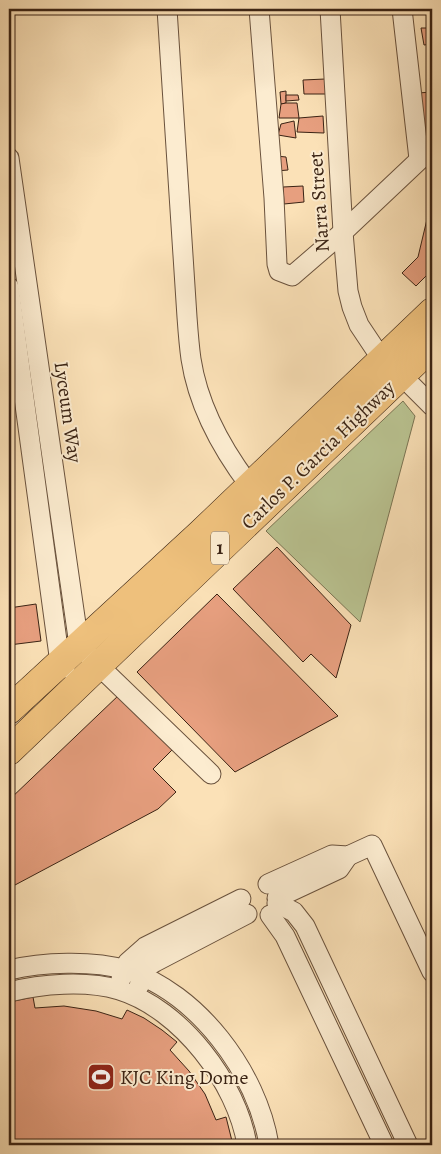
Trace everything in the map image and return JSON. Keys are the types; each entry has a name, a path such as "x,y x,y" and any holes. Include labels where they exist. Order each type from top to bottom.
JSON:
{"highway":[{"name":"Carlos P. Garcia Highway","path":"9,751 89,674 208,543 392,367 432,312"},
{"name":"Carlos P. Garcia Highway","path":"9,710 70,654 208,543 250,486 392,367 432,346"}],"street":[{"path":"167,9 187,317 192,360 199,392 213,428 232,462 250,486"},
{"path":"259,9 277,264 279,271 292,276 343,232 426,153 402,9"},
{"name":"Narra Street","path":"330,9 343,232 348,291 352,307 367,338 392,367 432,406"},
{"name":"Lyceum Way","path":"9,158 68,567 70,654"},
{"name":"Lyceum Way","path":"9,287 48,571 70,654"},
{"path":"48,571 68,567"},
{"path":"70,654 89,674"},
{"path":"70,654 89,674 211,774"},
{"path":"384,1145 286,936 273,900 261,882 247,886 243,892 244,907 259,918 273,900 332,855 348,856 372,845 432,972"},
{"path":"273,900 294,912 305,926 408,1145"},
{"path":"126,993 124,969 136,954 145,947 244,907"},
{"path":"126,993 147,968 163,956 244,907"},
{"path":"9,970 24,966 59,963 103,965 124,969 164,988 201,1018 222,1041 248,1082 267,1129 269,1145"},
{"path":"9,992 26,988 58,985 98,986 126,993 170,1019 206,1055 229,1093 246,1134 248,1145"},
{"path":"318,1006 338,996"},
{"path":"206,1055 222,1041"},
{"path":"360,1094 380,1085"}],"green space":[{"path":"403,401 415,416 360,622 266,531"}],"building":[{"path":"421,28 432,28 432,44 424,45"},
{"path":"325,79 326,94 304,94 303,80"},
{"path":"286,91 286,103 281,104 280,92"},
{"path":"432,92 432,134 420,136 418,93"},
{"path":"286,95 298,95 299,100 286,101"},
{"path":"297,103 299,118 279,118 281,104"},
{"path":"323,116 324,133 297,132 299,118"},
{"path":"294,121 296,138 278,135 281,124"},
{"path":"276,156 286,157 288,170 276,171"},
{"path":"303,186 304,202 284,204 283,187"},
{"path":"428,215 432,216 431,271 416,286 402,273 418,257"},
{"path":"277,547 351,625 336,678 311,654 303,662 233,589"},
{"path":"217,594 338,716 235,772 137,672"},
{"path":"36,604 41,641 9,645 9,608"},
{"path":"120,694 173,749 153,769 176,792 158,809 15,885 9,878 9,800"},
{"name":"KJC King Dome","path":"33,997 35,1008 64,1006 96,1011 122,1019 127,1010 162,1030 177,1042 170,1050 189,1071 205,1094 216,1120 226,1117 233,1145 9,1145 9,1002"}],"place":[{"name":"KJC King Dome","path":"101,1077"}]}
